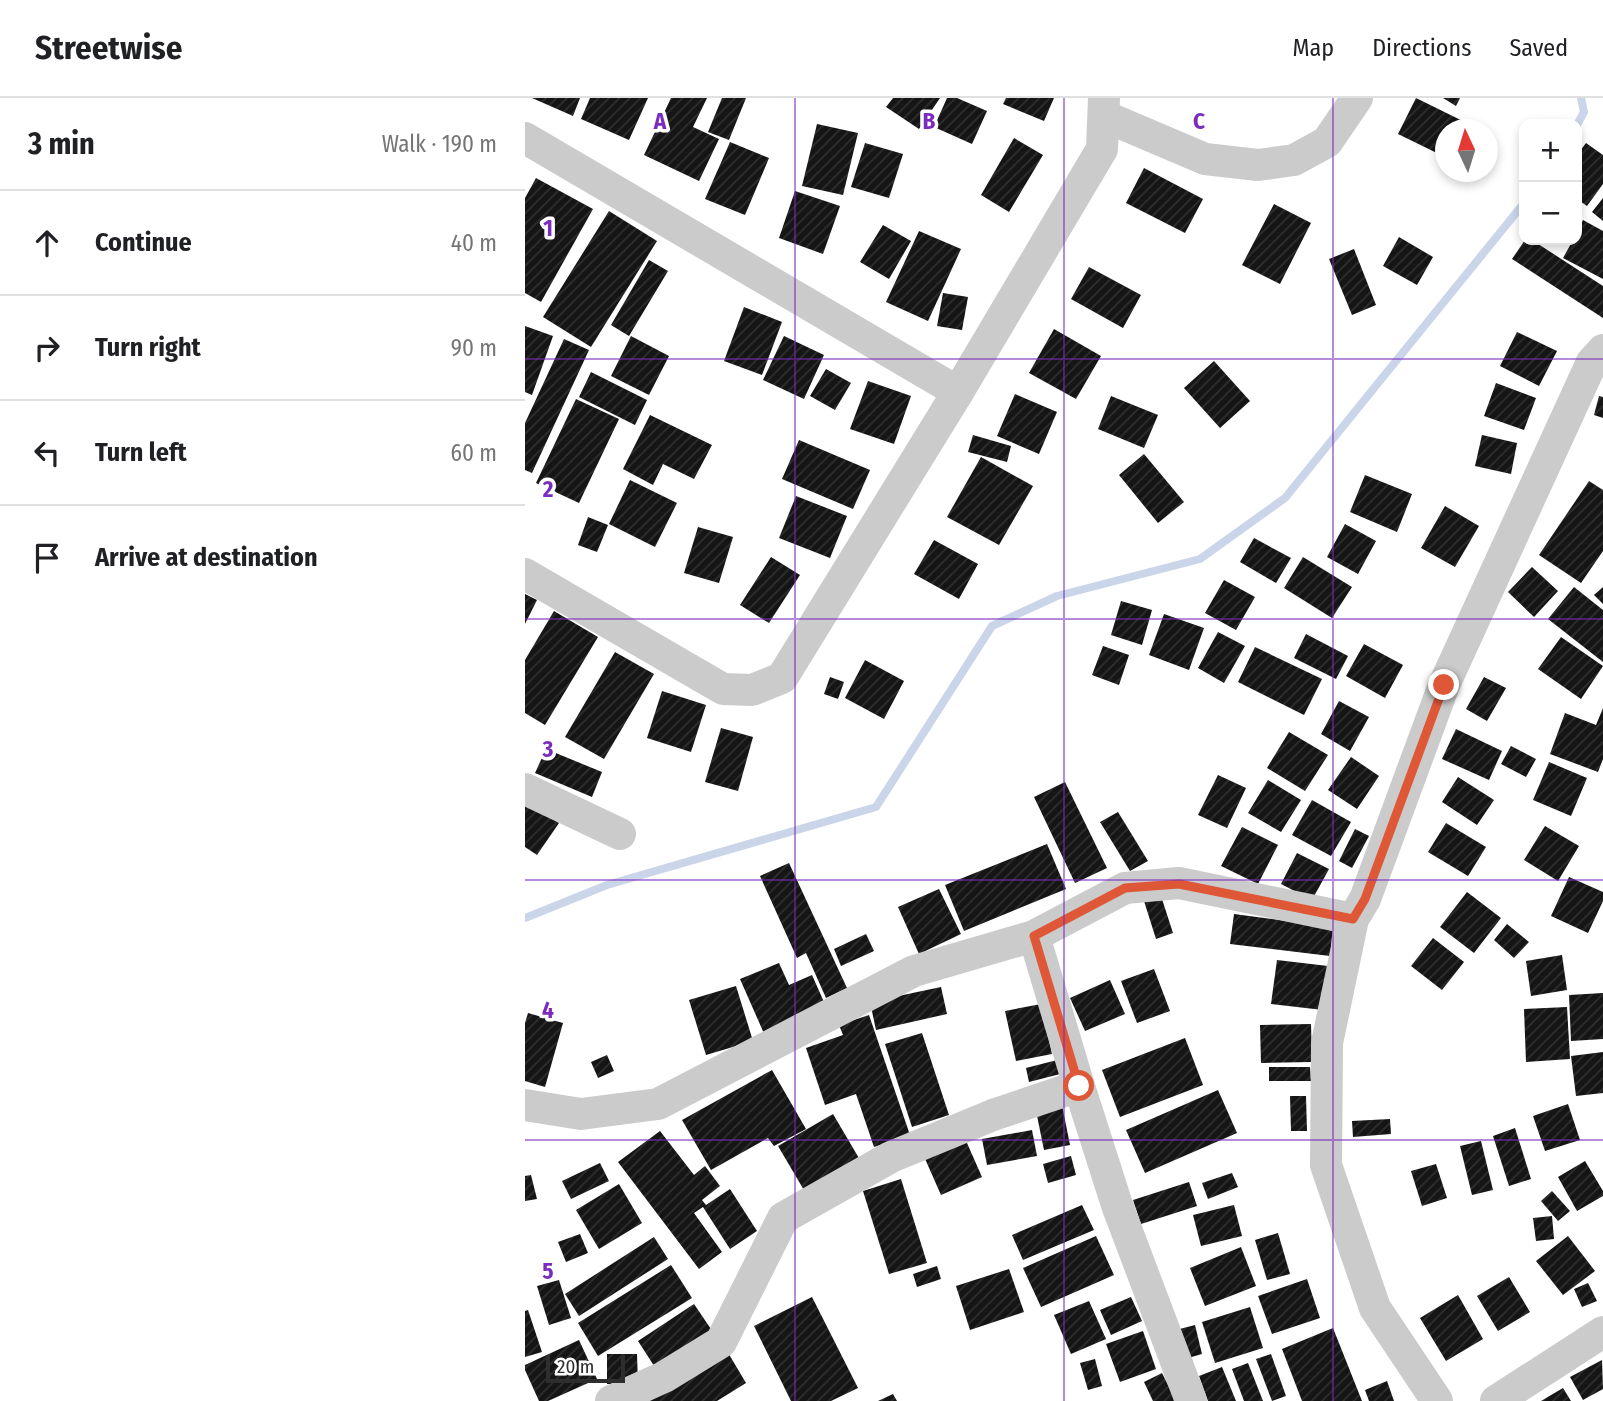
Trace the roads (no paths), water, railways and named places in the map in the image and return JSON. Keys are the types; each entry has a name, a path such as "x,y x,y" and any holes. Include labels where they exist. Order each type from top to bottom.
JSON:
{"street":[{"path":"525,574 723,690 752,690 782,678 958,392 1102,149 1104,107 1205,159 1258,165 1294,160 1327,142 1357,98"},
{"path":"525,138 958,392"},
{"path":"1437,1401 1375,1308 1326,1165 1327,1043 1353,919 1365,899 1444,685 1592,362 1603,350"},
{"path":"525,789 620,834"},
{"path":"525,1105 581,1114 658,1104 914,971 1034,936 1125,888 1179,884 1353,919"},
{"path":"1034,936 1117,1205 1191,1401"},
{"path":"611,1401 664,1377 721,1342 783,1218 891,1157 992,1115 1079,1086"},
{"path":"1496,1401 1603,1332"}],"waterway":[{"path":"1580,119 1584,112 1581,98"},
{"path":"525,918 607,885 876,807 992,626 1057,596 1200,559 1285,498 1519,209"}]}
